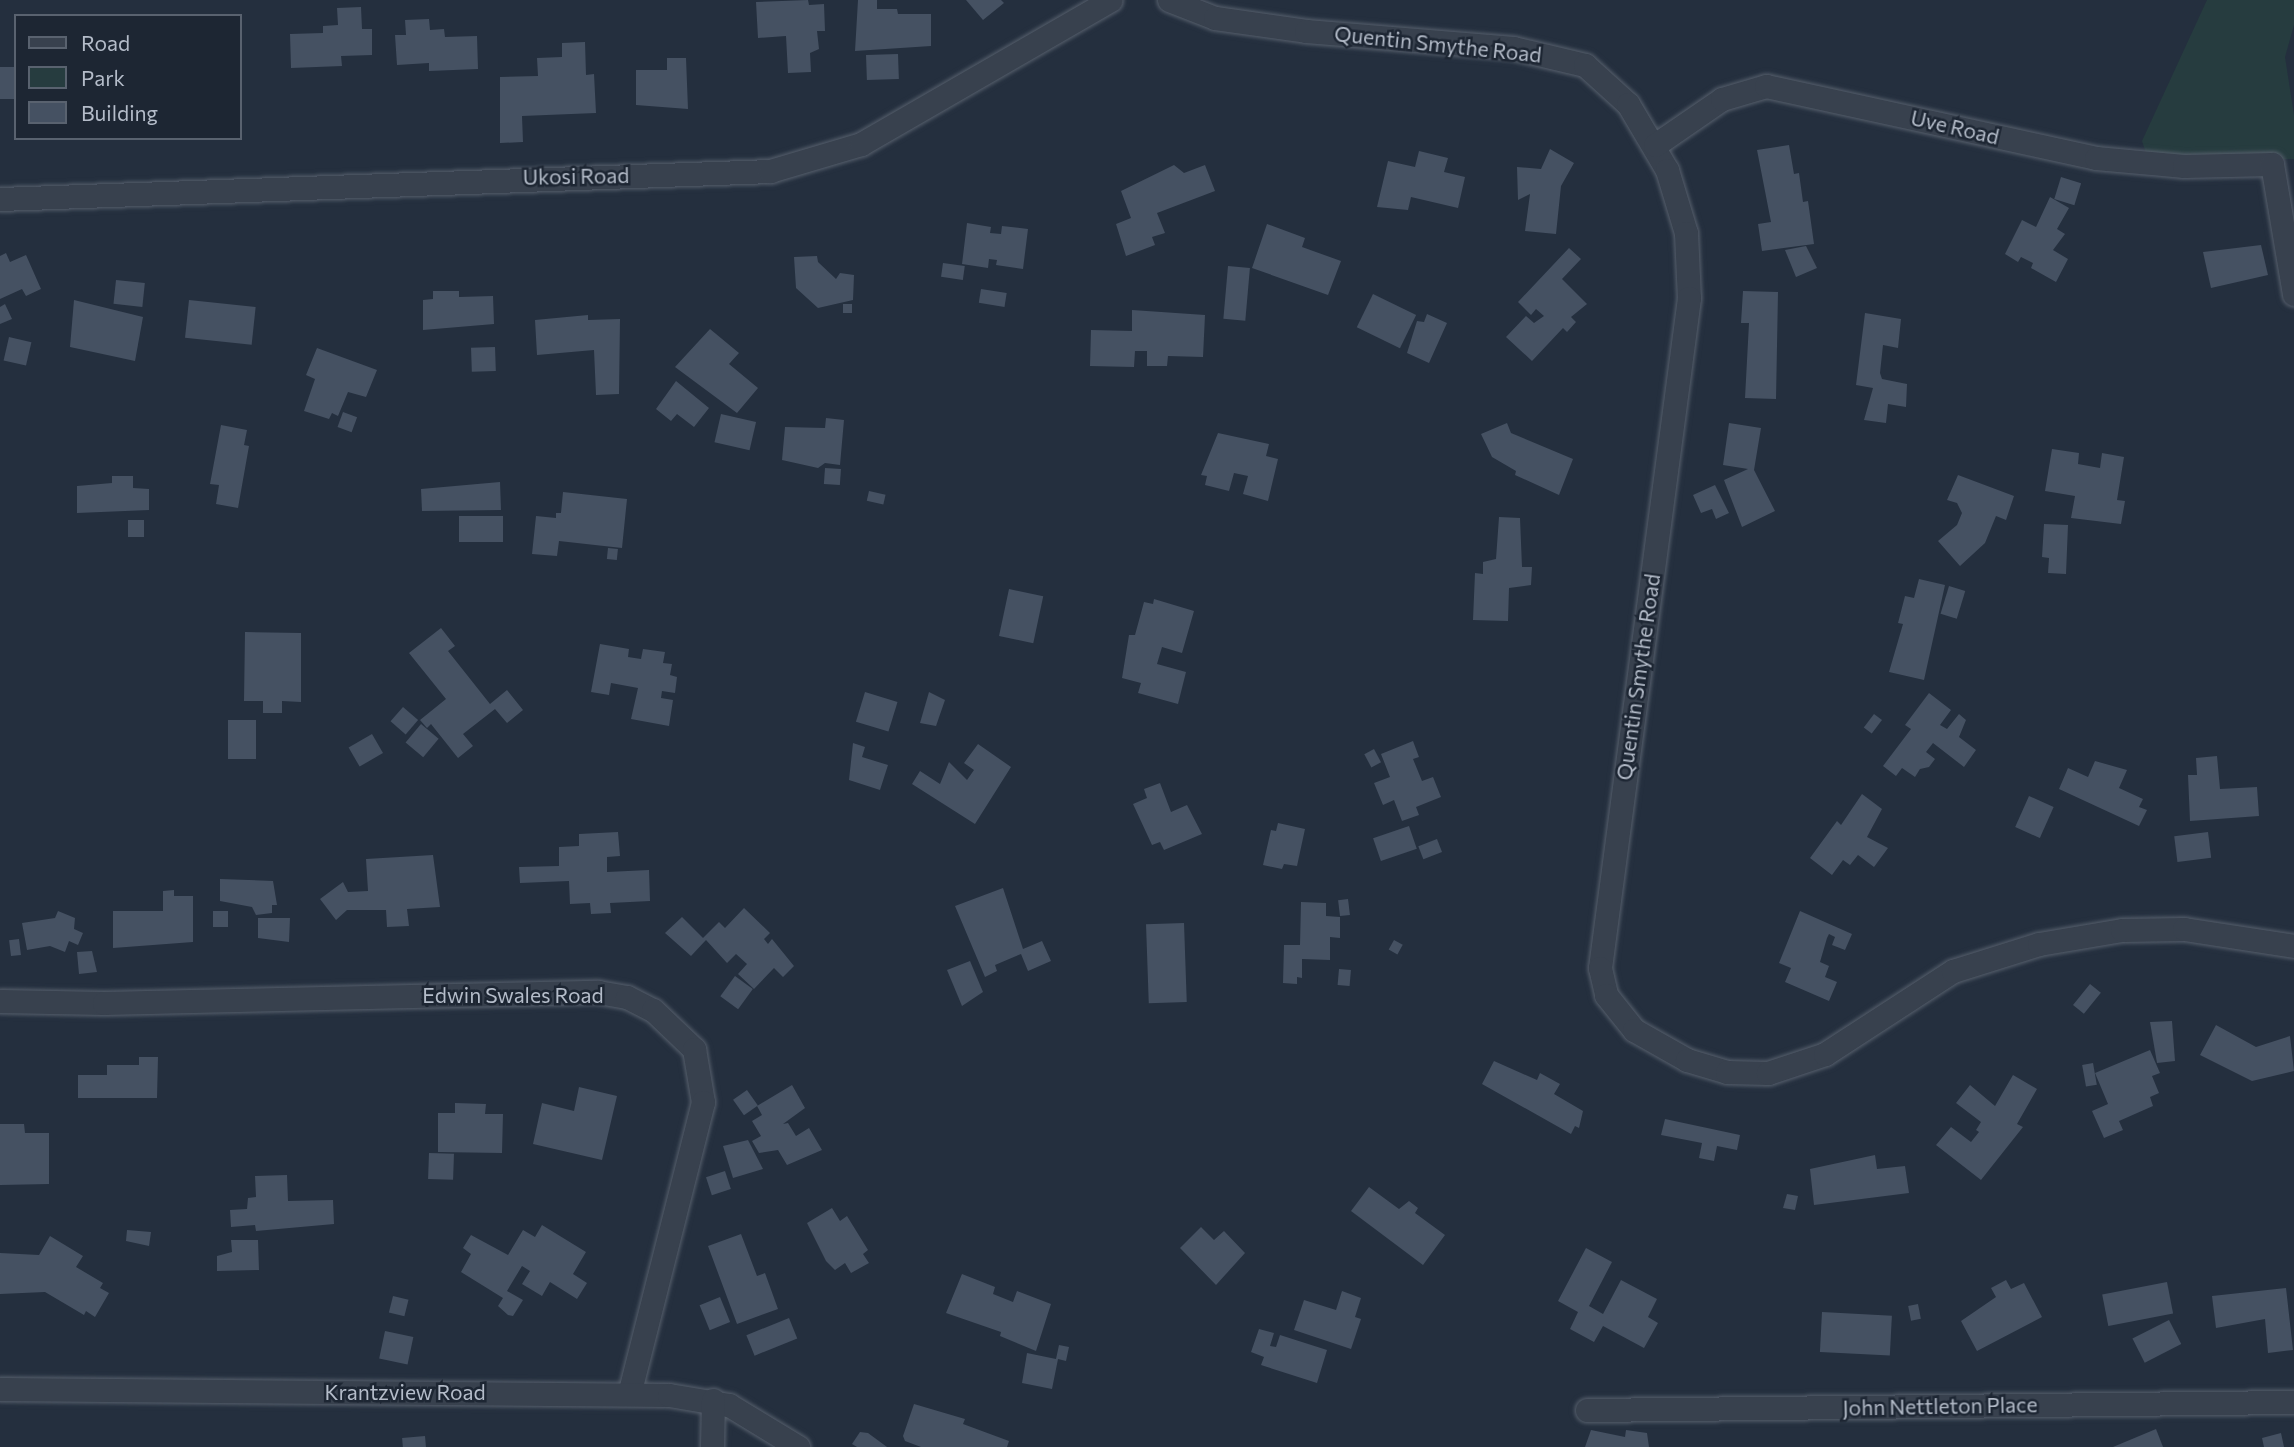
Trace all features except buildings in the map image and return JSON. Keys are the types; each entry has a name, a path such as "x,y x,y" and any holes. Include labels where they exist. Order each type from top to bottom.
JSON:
{"street":[{"name":"Ukosi Road","path":"0,199 770,172 861,144 1110,0"},
{"name":"Quentin Smythe Road","path":"1169,0 1215,18 1513,48 1566,59 1596,71 1612,86 1655,145 1683,217 1690,282 1601,951 1602,985 1618,1014 1642,1035 1687,1060 1727,1072 1768,1073 1825,1054 1953,971 2039,944 2122,930 2184,929 2294,946"},
{"name":"Uve Road","path":"1655,145 1722,99 1766,86 2096,158 2184,166 2272,164 2294,294"},
{"name":"Edwin Swales Road","path":"0,1001 131,1003 598,992 627,997 653,1010 694,1049 703,1102 629,1394"},
{"name":"Krantzview Road","path":"0,1389 629,1394 713,1400 730,1405 797,1447"},
{"path":"712,1447 713,1400"},
{"name":"John Nettleton Place","path":"1587,1410 2294,1402"}],"green space":[{"path":"2207,0 2294,0 2294,25 2285,57 2294,115 2294,159 2149,162 2142,141"}]}
